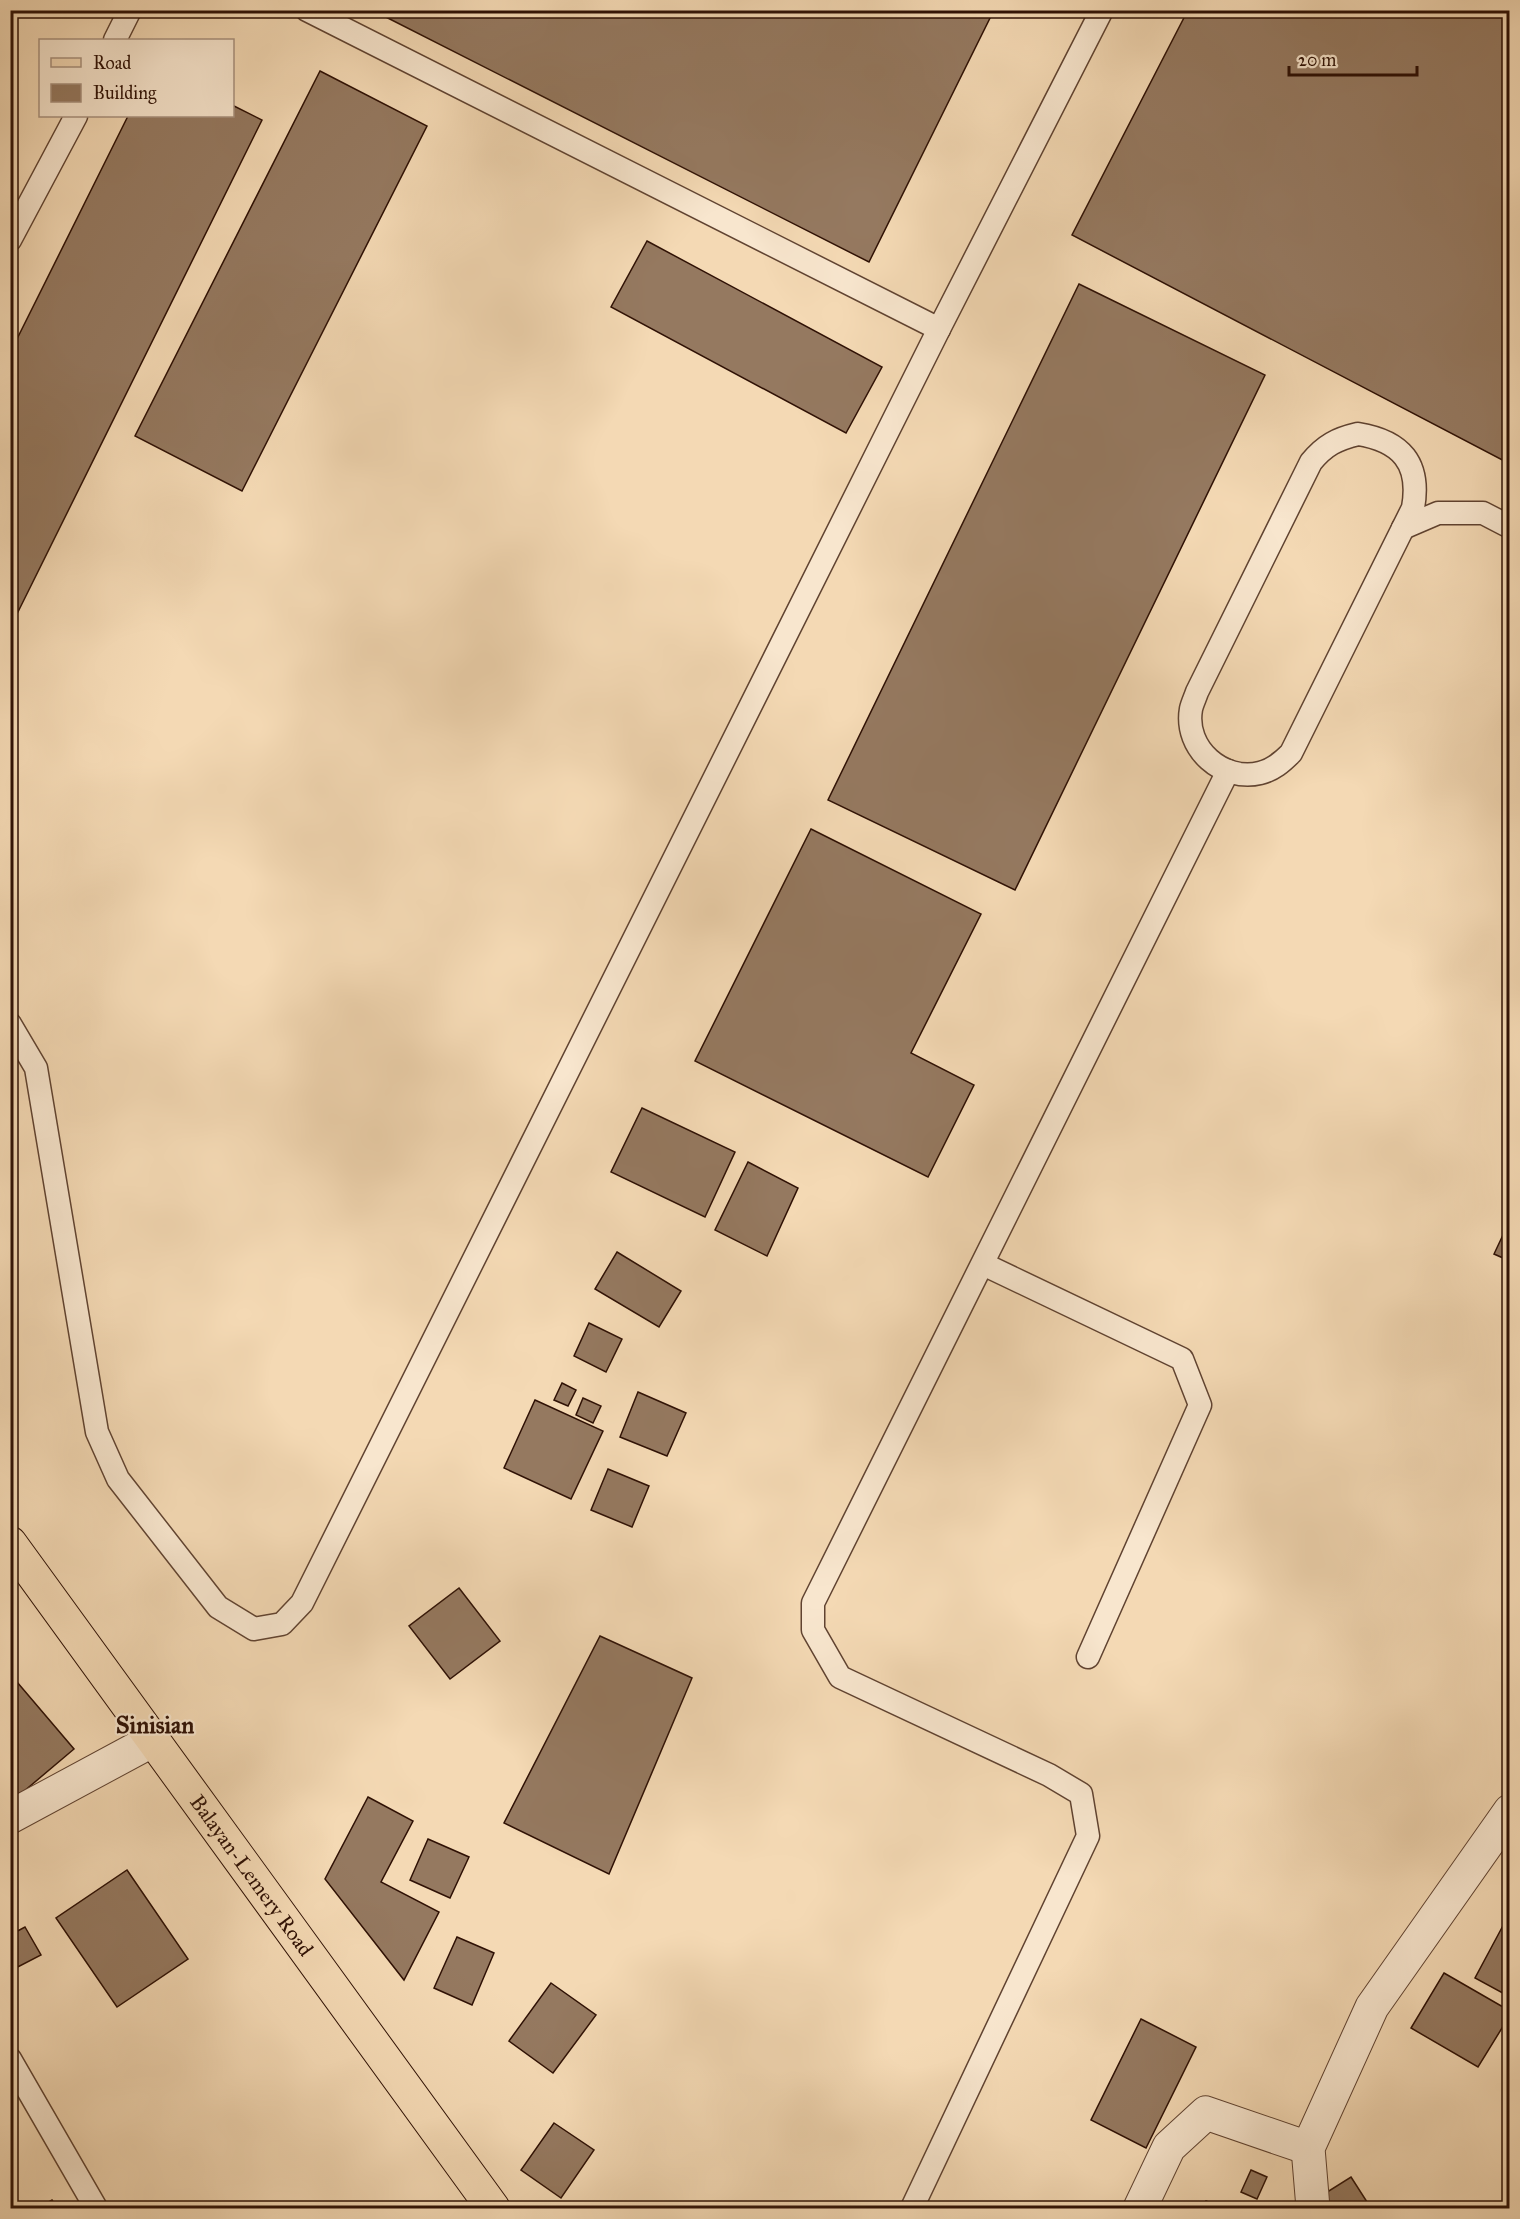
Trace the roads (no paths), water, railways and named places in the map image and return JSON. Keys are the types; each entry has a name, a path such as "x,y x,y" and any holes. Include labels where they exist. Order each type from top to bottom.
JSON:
{"main road":[{"name":"Balayan-Lemery Road","path":"10,1543 493,2208"}],"street":[{"path":"10,1817 153,1740"},
{"path":"1313,2208 1308,2148 1372,2007 1509,1811"},
{"path":"1140,2208 1169,2147 1206,2113 1308,2148"}],"lane":[{"path":"116,39 130,10"},
{"path":"307,10 939,329"},
{"path":"10,1024 36,1068 97,1432 118,1479 218,1607 254,1629 282,1624 302,1603 939,329 1102,10"},
{"path":"10,240 75,117"},
{"path":"1358,434 1377,437 1393,445 1406,457 1413,473 1416,490 1413,508 1403,528 1291,753 1278,765 1262,773 1245,775 1228,771 1211,762 1198,747 1191,729 1191,710 1197,692 1311,462 1323,448 1339,438 1358,434"},
{"path":"1403,528 1438,513 1483,513 1509,527"},
{"path":"912,2208 1088,1836 1081,1794 1049,1775 840,1677 813,1630 813,1603 1228,771"},
{"path":"983,1264 1182,1359 1200,1405 1088,1657"},
{"path":"10,2059 96,2208"}],"district":[{"name":"Sinisian","path":"155,1725"}]}
